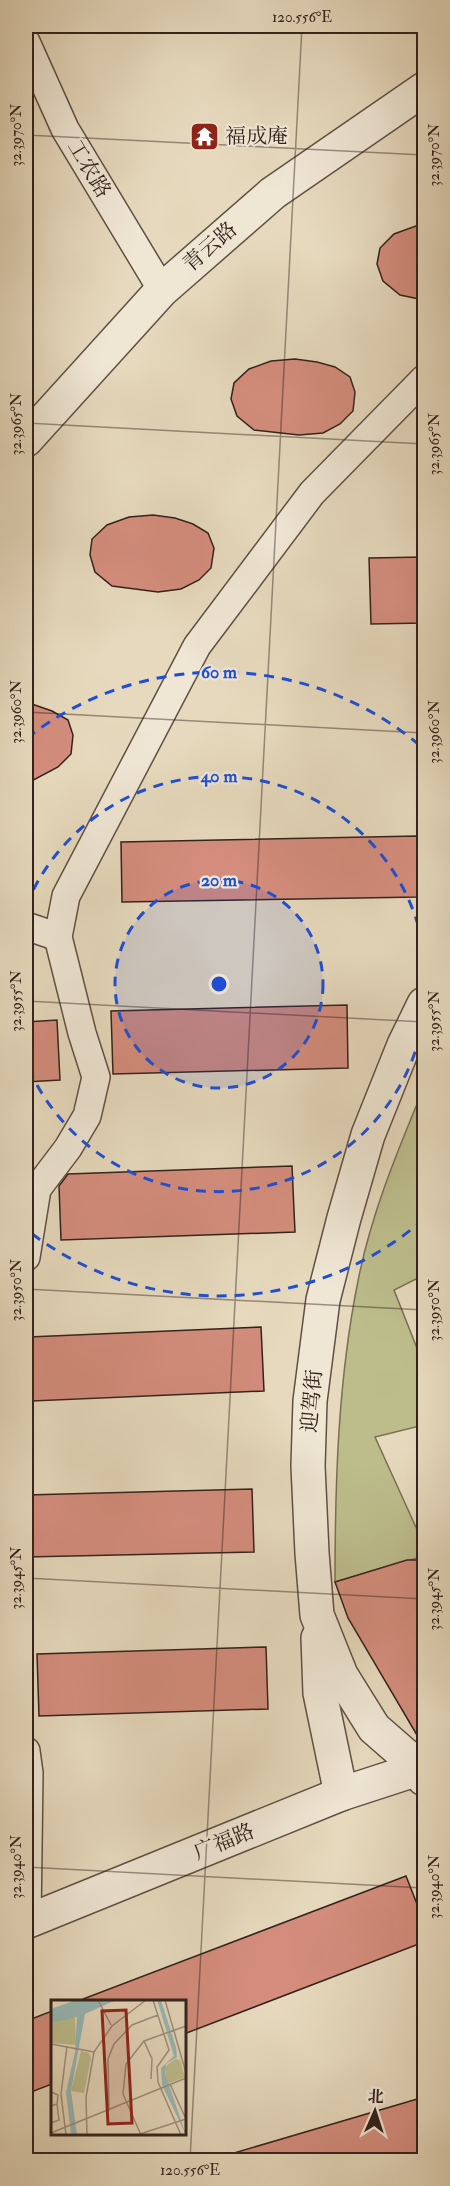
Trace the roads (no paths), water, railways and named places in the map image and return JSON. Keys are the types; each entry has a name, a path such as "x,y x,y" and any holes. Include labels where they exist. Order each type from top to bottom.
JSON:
{"street":[{"name":"工农路","path":"26,42 65,129 162,290"},
{"name":"青云路","path":"26,440 162,290 273,193 424,88"},
{"path":"26,1257 37,1189 68,1148 87,1116 96,1077 82,1033 58,937 66,896 197,646 312,493 424,380"},
{"path":"26,926 58,937"},
{"name":"迎驾街","path":"423,1772 374,1728 341,1676 317,1615 308,1466 310,1401 323,1300 368,1135 404,1045 424,1004"},
{"path":"317,1615 320,1693 340,1794"},
{"path":"26,1751 29,1773 26,1922"},
{"name":"广福路","path":"26,1922 340,1794 423,1772"}],"place":[{"name":"福成庵","path":"204,136"}]}
